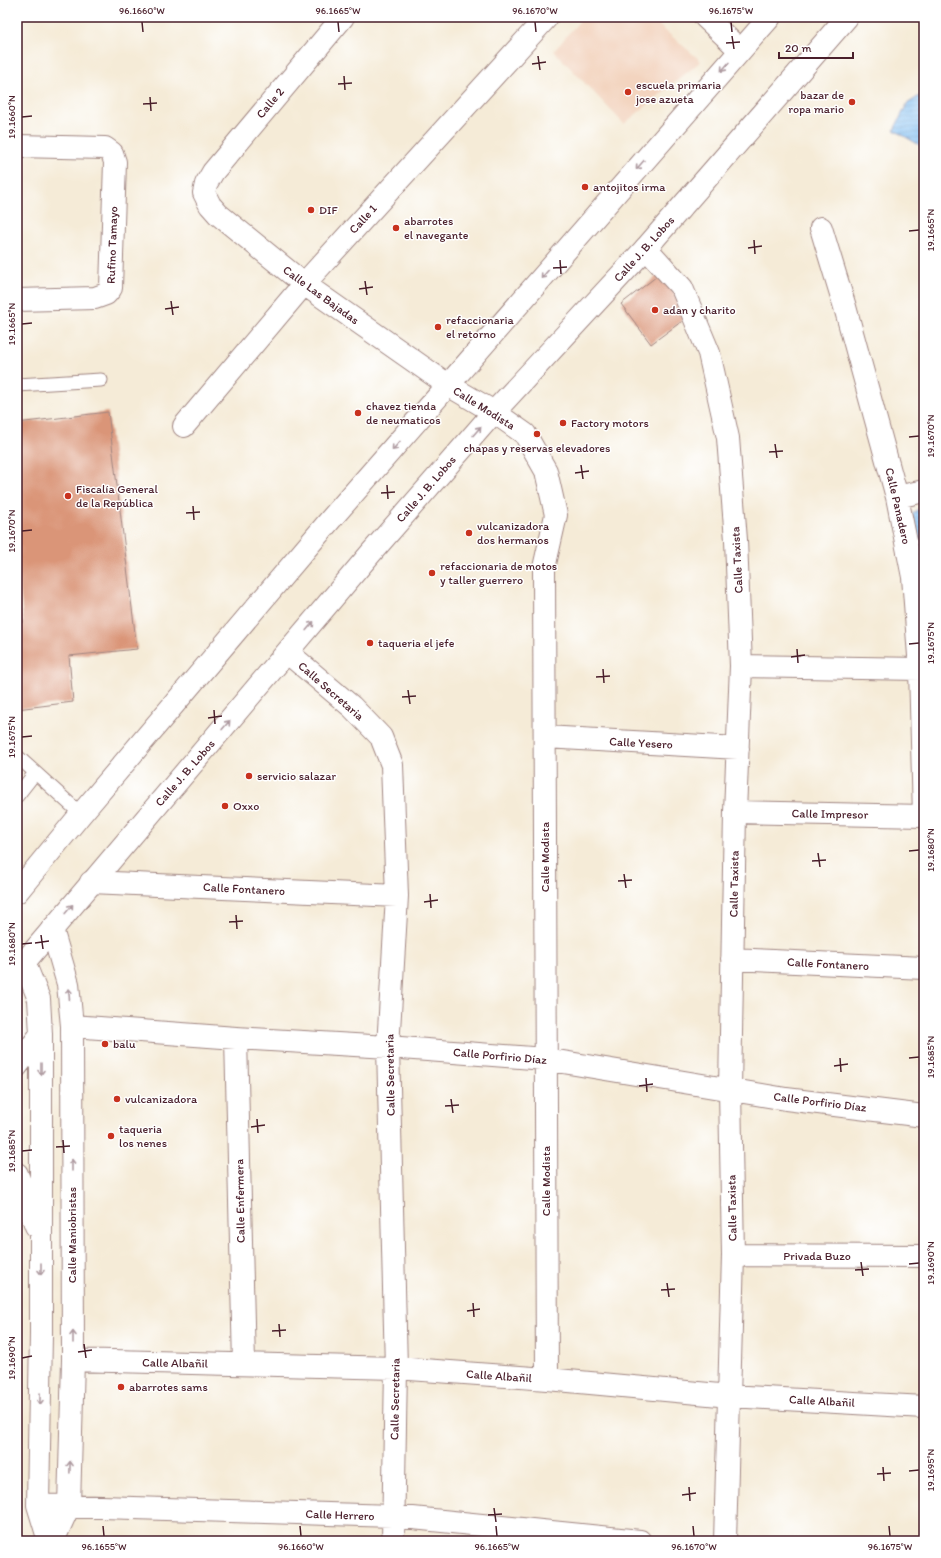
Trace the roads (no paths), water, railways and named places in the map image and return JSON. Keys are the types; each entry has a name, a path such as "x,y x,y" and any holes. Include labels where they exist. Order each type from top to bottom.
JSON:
{"street":[{"name":"Calle 2","path":"204,193 206,184 213,172 343,17"},
{"name":"Calle 1","path":"184,426 304,284 547,17"},
{"path":"704,17 740,50"},
{"path":"17,892 81,814 332,519 770,17"},
{"name":"Calle J. B. Lobos","path":"21,967 91,882 288,653 371,553 494,412 646,248 846,17"},
{"name":"Rufino Tamayo","path":"17,146 105,148 112,153 115,162 111,288 106,294 95,298 17,300"},
{"name":"Calle Las Bajadas","path":"204,193 210,205 218,214 304,284 448,385"},
{"name":"Calle Panadero","path":"821,228 845,307 897,497 913,577 920,669 924,816"},
{"name":"Calle Taxista","path":"646,248 682,288 709,353 728,438 736,540 741,666 735,812 732,959 730,1089 733,1255 725,1541"},
{"name":"Calle Modista","path":"448,385 494,412 525,434 546,471 556,515 544,568 547,1379"},
{"path":"897,497 924,491"},
{"name":"Calle Secretaria","path":"288,653 352,707 381,737 392,765 397,896 388,1047 396,1368 393,1541"},
{"path":"741,666 920,669"},
{"name":"Calle Yesero","path":"544,737 738,748"},
{"name":"Calle Impresor","path":"735,812 924,816"},
{"name":"Calle Fontanero","path":"91,882 397,896"},
{"name":"Calle Maniobristas","path":"52,929 68,984 72,1026 72,1360 70,1506 53,1541"},
{"name":"Calle Fontanero","path":"732,959 924,968"},
{"path":"21,967 38,999 41,1034 41,1242 38,1506 49,1541"},
{"name":"Calle Porfirio Díaz","path":"72,1026 545,1059 786,1099 924,1116"},
{"path":"17,1066 41,1034"},
{"name":"Calle Enfermera","path":"236,1038 244,1364"},
{"path":"17,1174 41,1242"},
{"name":"Privada Buzo","path":"733,1255 924,1256"},
{"name":"Calle Albañil","path":"72,1360 396,1368 547,1379 730,1396 924,1407"},
{"name":"Calle Herrero","path":"38,1506 393,1516 640,1541"}],"lane":[{"path":"17,385 101,380"},
{"path":"17,756 81,814"},
{"path":"17,796 35,773"}],"water":[{"path":"924,93 924,146 921,146 894,130 907,104"},
{"path":"924,505 924,602 912,514"}],"place":[{"name":"escuela primaria jose azueta","path":"628,92"},
{"name":"bazar de ropa mario","path":"852,102"},
{"name":"antojitos irma","path":"585,187"},
{"name":"DIF","path":"311,210"},
{"name":"abarrotes el navegante","path":"396,228"},
{"name":"adan y charito","path":"655,310"},
{"name":"refaccionaria el retorno","path":"438,327"},
{"name":"chavez tienda de neumaticos","path":"358,413"},
{"name":"Factory motors","path":"563,423"},
{"name":"chapas y reservas elevadores","path":"537,434"},
{"name":"Fiscalía General de la República","path":"68,496"},
{"name":"vulcanizadora dos hermanos","path":"469,533"},
{"name":"refaccionaria de motos y taller guerrero","path":"432,573"},
{"name":"taqueria el jefe","path":"370,643"},
{"name":"servicio salazar","path":"249,776"},
{"name":"Oxxo","path":"225,806"},
{"name":"balu","path":"105,1044"},
{"name":"vulcanizadora","path":"117,1099"},
{"name":"taqueria los nenes","path":"111,1136"},
{"name":"abarrotes sams","path":"121,1387"}]}
